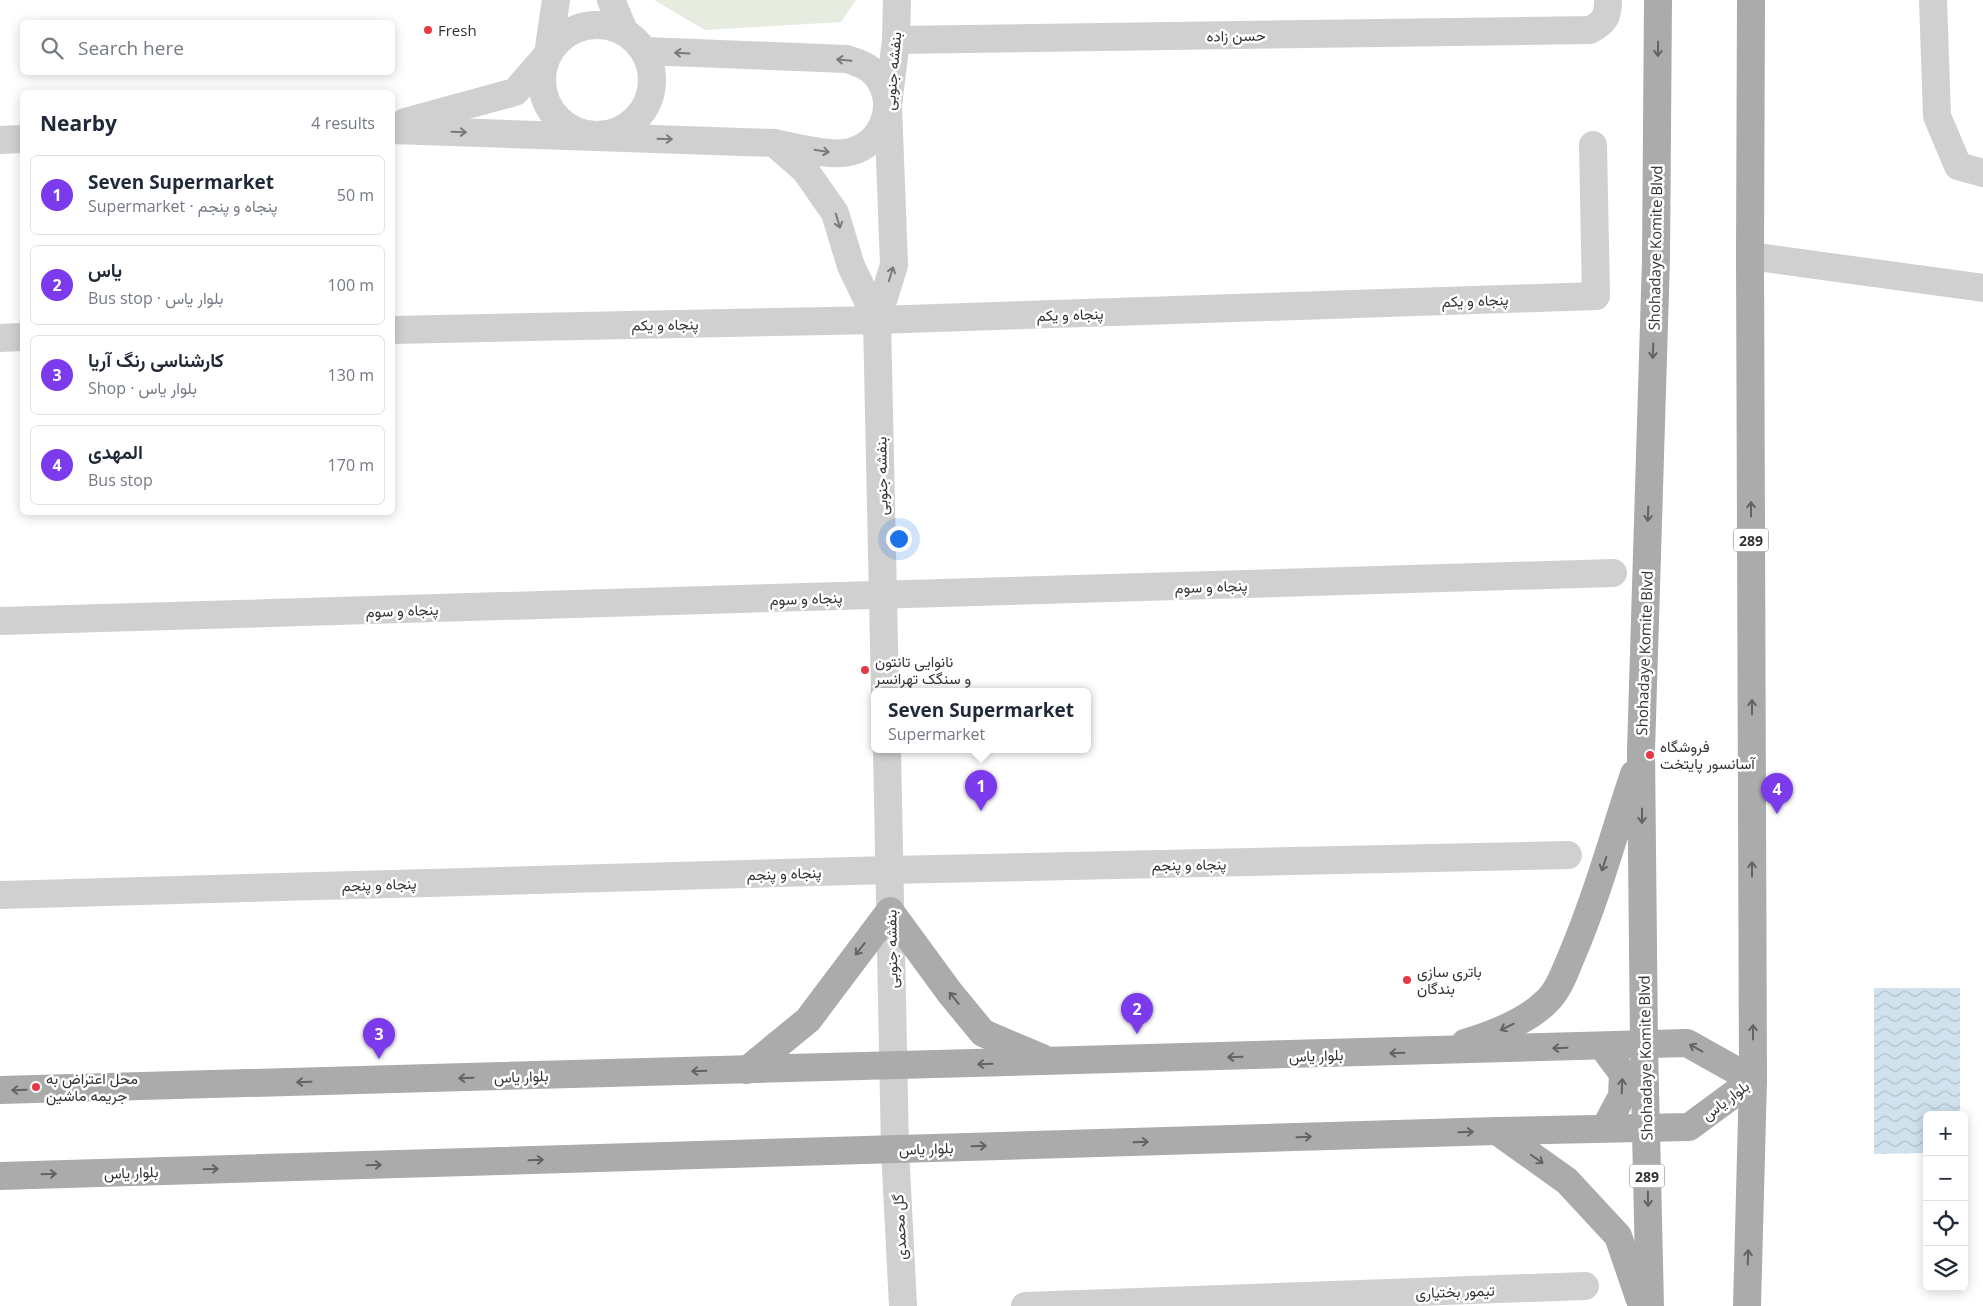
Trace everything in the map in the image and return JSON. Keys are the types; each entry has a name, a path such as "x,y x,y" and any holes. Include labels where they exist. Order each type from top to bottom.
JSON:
{"main road":[{"name":"Shohadaye Komite Blvd","path":"1650,1306 1644,1045 1641,751 1656,259 1658,0"},
{"name":"289","path":"1747,1306 1753,1080 1751,0"},
{"path":"1436,1052 1489,1036 1518,1022 1546,1002 1552,994 1561,980 1584,926 1641,751"},
{"path":"747,1070 808,1020 890,911 950,993 983,1033 1050,1062"},
{"name":"بلوار یاس","path":"0,1090 1687,1044 1753,1080 1689,1127 1498,1131 0,1176"},
{"path":"1603,1047 1623,1074 1622,1096 1605,1128"},
{"path":"1498,1131 1567,1180 1618,1236 1642,1306"}],"street":[{"path":"556,0 548,54 541,83 549,110 571,130 599,136 627,128 646,107 653,78 645,51 624,31 611,0"},
{"name":"بنفشه جنوبی","path":"886,688 877,320 894,265 888,105 896,40 896,0"},
{"name":"حسن زاده","path":"896,40 1590,30 1601,24 1608,13 1608,0"},
{"path":"1933,0 1937,116 1958,166 1983,173"},
{"path":"395,125 515,92 568,33 596,24 624,31"},
{"path":"395,130 774,143 832,153 849,153 864,147 877,136 885,122 888,105 884,89 876,75 863,64 847,59 645,51"},
{"path":"0,140 20,139"},
{"name":"بنفشه جنوبی","path":"774,143 805,170 835,213 851,266 877,320"},
{"name":"پنجاه و یکم","path":"395,330 877,320 1596,296 1592,145"},
{"path":"1750,256 1983,288"},
{"path":"0,338 20,337"},
{"name":"پنجاه و سوم","path":"0,621 1613,573"},
{"name":"بنفشه جنوبی","path":"887,753 895,1149"},
{"name":"پنجاه و پنجم","path":"0,895 889,870 1568,855"},
{"name":"گل محمدی","path":"895,1149 903,1306"},
{"name":"تیمور بختیاری","path":"1026,1306 1585,1286"}],"shaded area":[{"path":"654,0 856,0 841,22 705,30"}],"water":[{"path":"1874,988 1960,988 1960,1111 1923,1111 1923,1153 1874,1154"}],"place":[{"name":"Fresh","path":"428,30"},
{"name":"نانوایی تانتون و سنگک تهرانسر","path":"865,670"},
{"name":"فروشگاه آسانسور پایتخت","path":"1650,755"},
{"name":"Seven Supermarket","path":"981,811"},
{"name":"المهدی","path":"1777,814"},
{"name":"باتری سازی بندگان","path":"1407,980"},
{"name":"یاس","path":"1137,1034"},
{"name":"کارشناسی رنگ آریا","path":"379,1059"},
{"name":"محل اعتراض به جریمه ماشین","path":"36,1087"}]}
